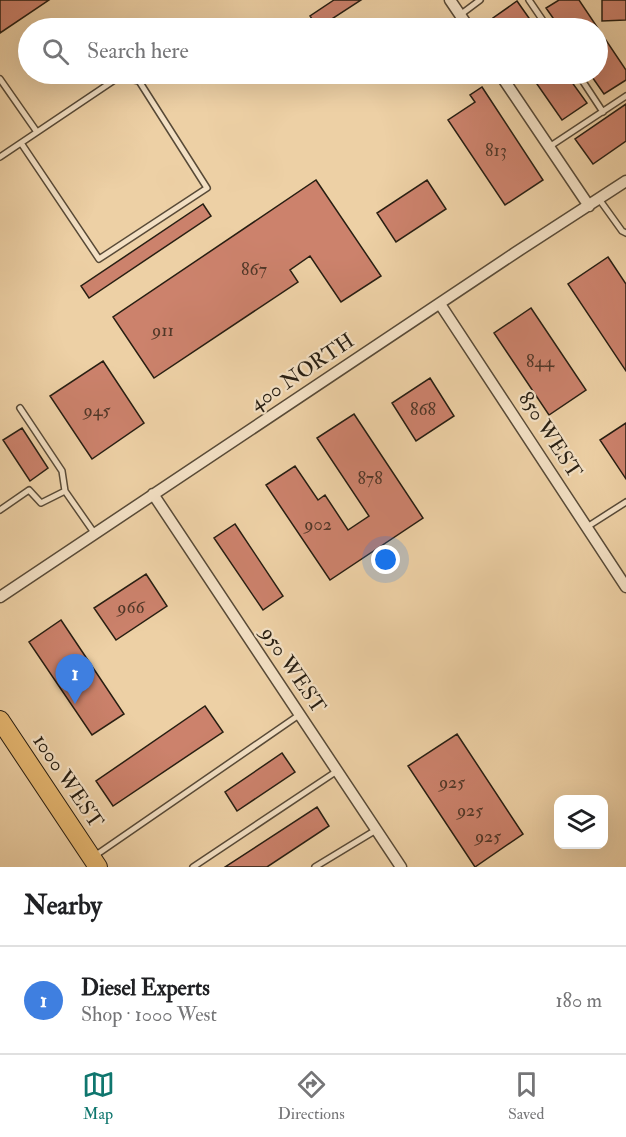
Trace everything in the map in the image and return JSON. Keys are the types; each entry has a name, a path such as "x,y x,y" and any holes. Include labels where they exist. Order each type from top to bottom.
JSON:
{"main road":[{"name":"1000 WEST","path":"0,720 95,862"}],"street":[{"path":"450,0 462,18"},
{"path":"507,84 589,206"},
{"name":"400 NORTH","path":"0,597 626,181"},
{"name":"850 WEST","path":"440,304 626,587"},
{"name":"950 WEST","path":"153,494 401,867"}],"lane":[{"path":"460,15 480,0"},
{"path":"530,0 542,18"},
{"path":"0,79 37,132"},
{"path":"0,157 109,84"},
{"path":"21,143 99,259 207,188 141,84"},
{"path":"585,84 603,112"},
{"path":"549,147 626,96"},
{"path":"599,199 622,231 626,233"},
{"path":"20,408 62,471 65,491 95,534"},
{"path":"0,510 28,490 41,503 65,491"},
{"path":"587,528 626,502"},
{"path":"95,862 299,715"},
{"path":"193,867 337,771"},
{"path":"315,867 376,830"}],"building":[{"path":"0,0 49,0 22,18 18,18 18,21 0,33"},
{"path":"334,0 361,0 333,18 311,18 310,16"},
{"path":"559,0 579,0 591,18 553,18 546,8"},
{"path":"602,0 626,0 626,20 608,21 608,18 602,18"},
{"path":"517,1 529,18 493,18"},
{"path":"608,43 626,70 626,80 604,94 597,84 608,84"},
{"path":"537,84 573,84 587,103 562,120"},
{"path":"482,87 543,180 505,205 448,120 475,102 470,95"},
{"path":"626,104 626,141 593,164 575,139"},
{"path":"316,180 381,276 341,302 310,256 290,270 298,282 154,378 113,317"},
{"path":"427,180 446,209 396,242 377,213"},
{"path":"203,204 211,216 89,298 81,286"},
{"path":"608,257 626,284 626,371 568,284"},
{"path":"531,308 586,390 549,415 494,333"},
{"path":"103,361 144,423 92,459 50,396"},
{"path":"430,378 454,416 416,441 392,403"},
{"path":"354,414 423,518 330,580 266,485 295,466 318,500 325,495 348,530 369,516 317,438"},
{"path":"626,423 626,479 600,440"},
{"path":"22,428 48,468 30,481 3,440"},
{"path":"235,524 283,596 263,610 214,538"},
{"path":"146,574 167,606 116,640 94,608"},
{"path":"61,620 124,714 92,735 29,642"},
{"path":"205,706 223,732 113,806 96,781"},
{"path":"457,734 523,834 475,867 408,766"},
{"path":"282,753 295,772 237,811 225,792"},
{"path":"317,807 329,826 267,867 225,867"}],"place":[{"name":"Diesel Experts","path":"75,704"}]}
